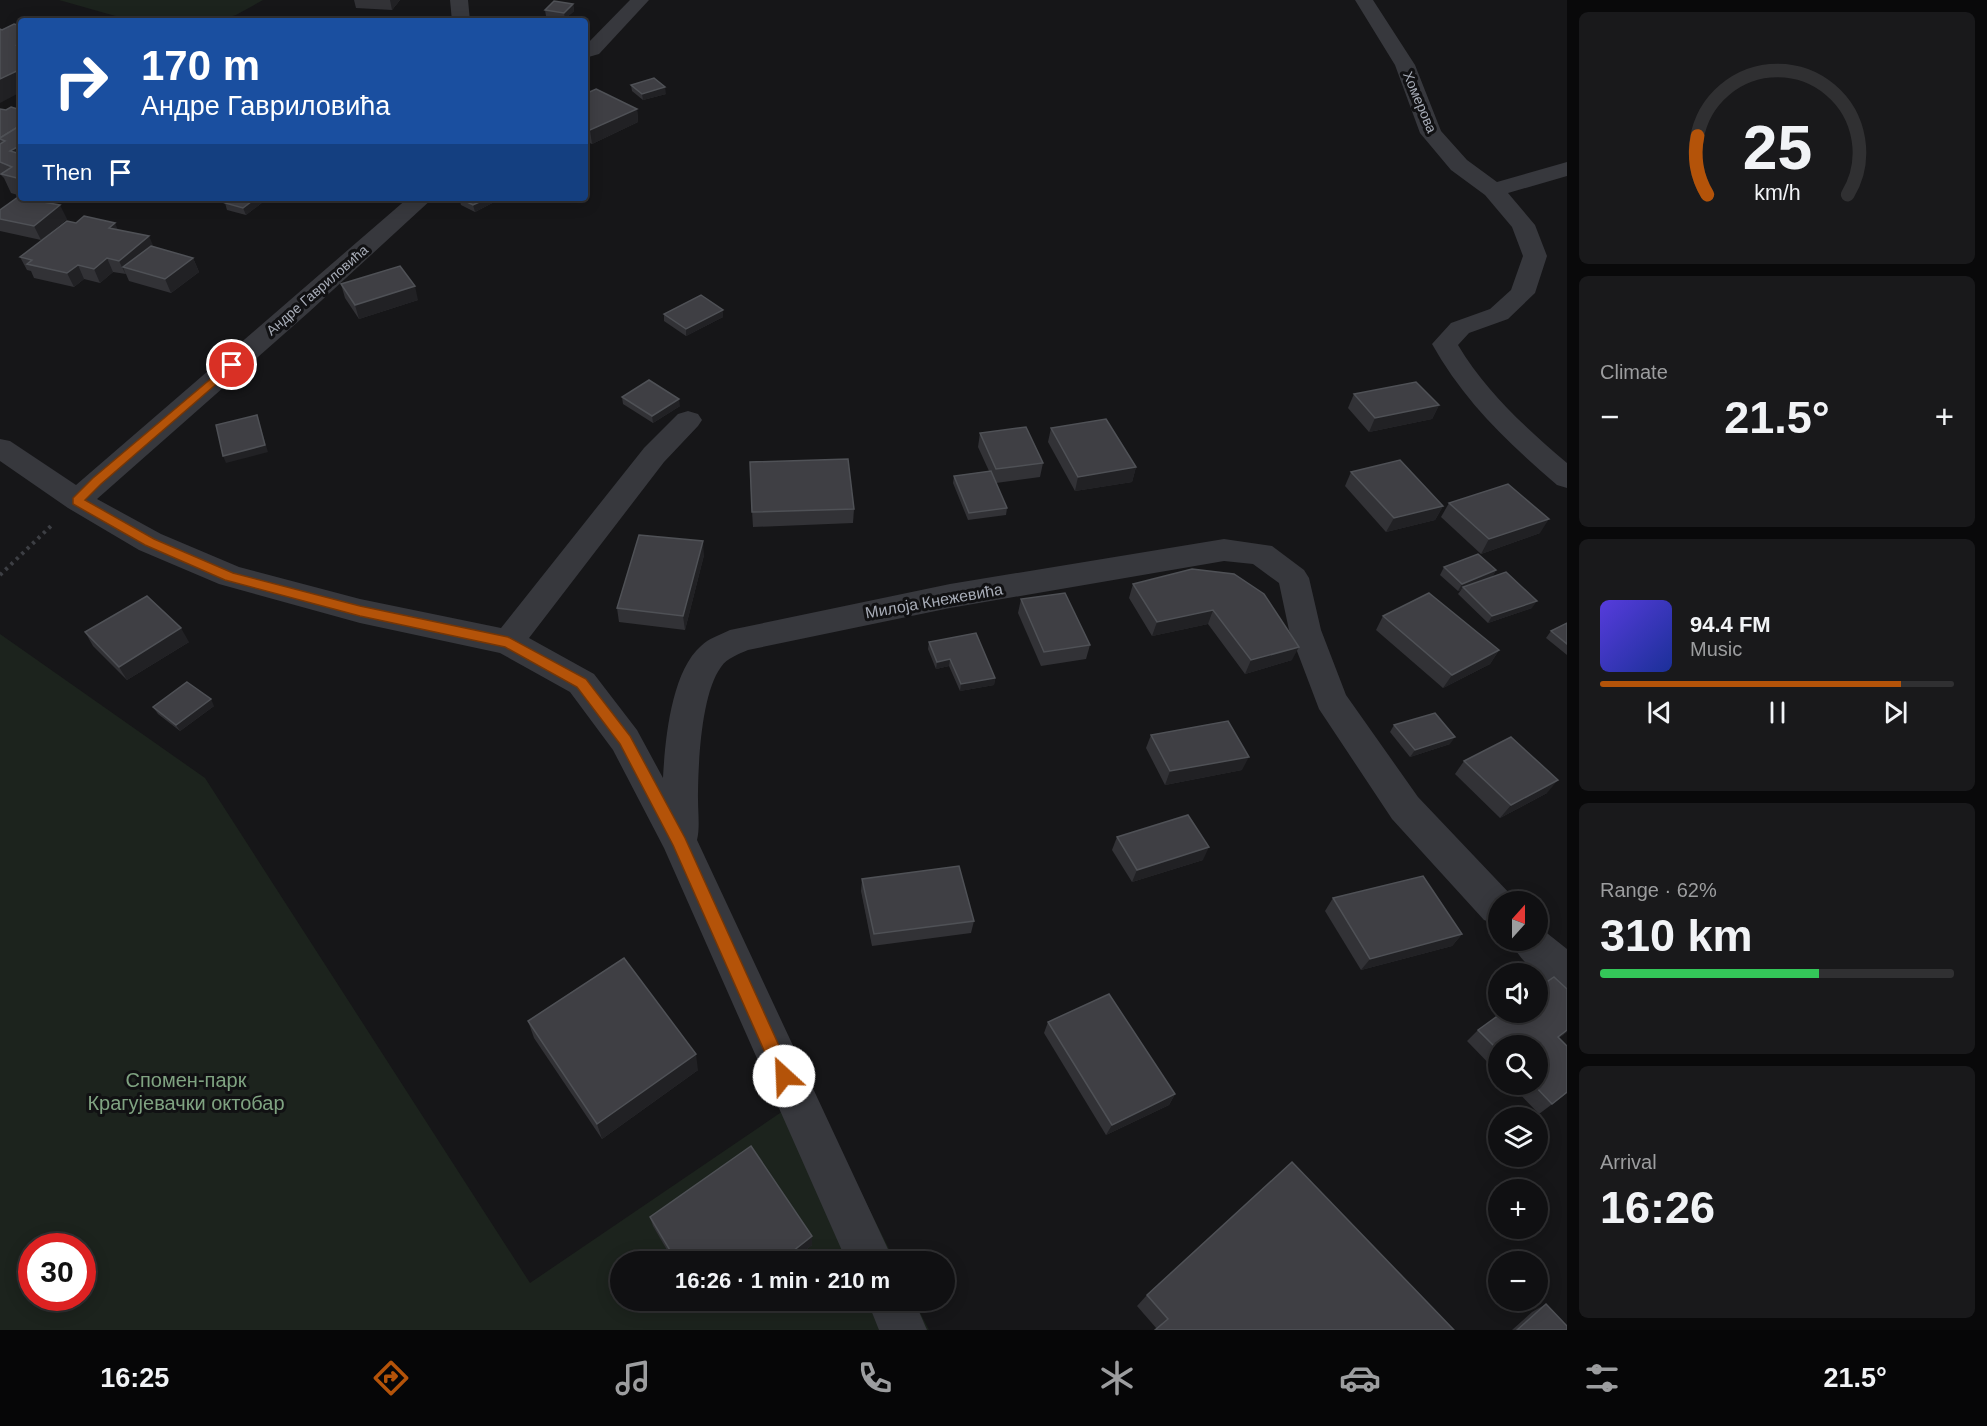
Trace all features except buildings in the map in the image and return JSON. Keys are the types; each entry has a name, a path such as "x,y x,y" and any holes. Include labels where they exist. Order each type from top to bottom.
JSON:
{"street":[{"path":"459,0 461,18"},
{"path":"588,51 592,50 640,0"},
{"name":"Хомерова","path":"1364,0 1405,65 1431,133 1459,165 1493,190 1523,225 1535,255 1523,293 1499,314 1460,327 1445,344 1457,368 1523,441 1567,478"},
{"path":"1493,190 1567,169"},
{"name":"Андре Гавриловића","path":"78,501 97,481 300,307 419,201"},
{"path":"508,642 654,455 688,420"},
{"path":"0,448 78,501 150,542 230,576 360,611 508,642 582,683 625,740 680,843 866,1251"},
{"name":"Милоја Кнежевића","path":"680,843 679,781 695,680 710,656 741,639 950,596 1224,550 1261,554 1293,578 1305,630 1331,700 1405,808 1488,897"},
{"path":"1541,951 1567,974"},
{"path":"895,1311 903,1330"}],"path":[{"path":"0,575 78,501"}],"green space":[{"path":"59,0 263,0 226,18 122,18"},
{"name":"Спомен-парк Крагујевачки октобар","path":"0,634 205,778 530,1283 811,1092 890,1251 610,1251 610,1311 919,1311 929,1330 0,1330"}],"route":[{"path":"232,365 97,481 78,501 101,512 150,542 230,576 360,611 508,642 582,683 625,740 680,843 784,1076"}]}
